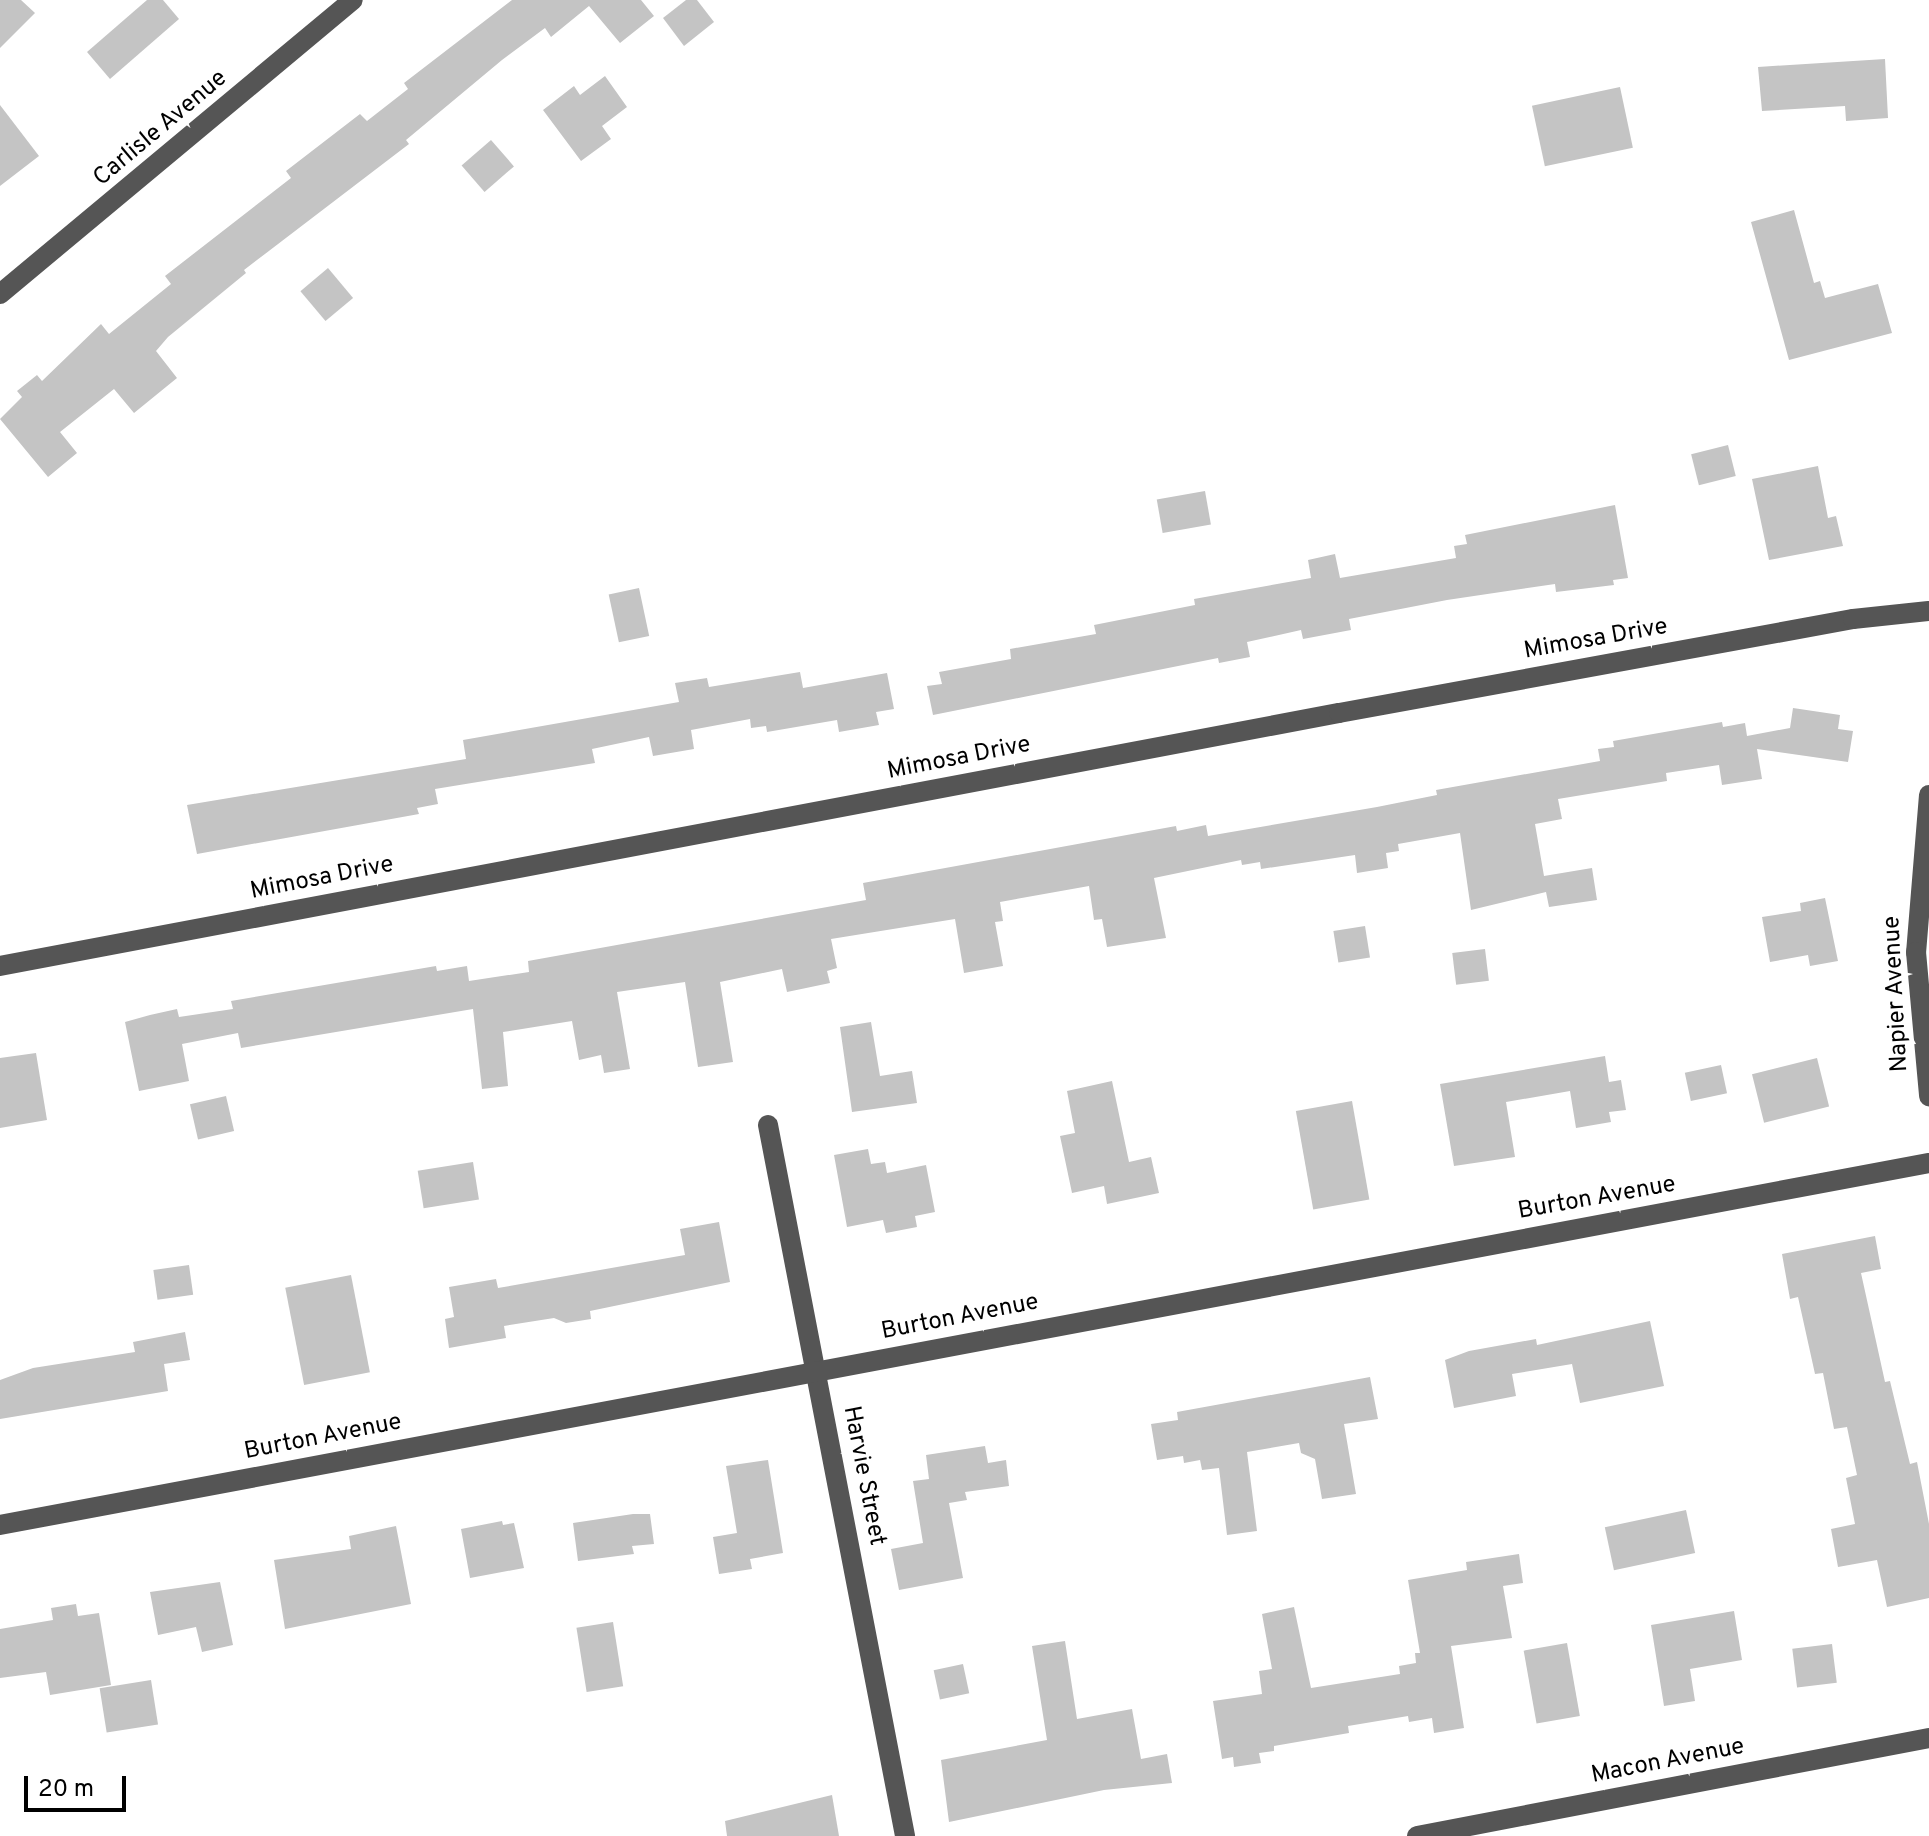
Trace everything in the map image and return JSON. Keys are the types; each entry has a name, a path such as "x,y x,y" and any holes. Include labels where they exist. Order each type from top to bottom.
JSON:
{"street":[{"name":"Carlisle Avenue","path":"0,294 353,0"},
{"name":"Mimosa Drive","path":"0,966 1339,713 1853,619 1929,611"},
{"name":"Napier Avenue","path":"1929,795 1916,952 1929,1096"},
{"name":"Harvie Street","path":"768,1125 905,1836"},
{"name":"Burton Avenue","path":"0,1525 1929,1163"},
{"name":"Macon Avenue","path":"1417,1836 1929,1738"}],"building":[{"path":"0,0 21,0 35,13 0,48"},
{"path":"147,0 163,0 179,19 110,79 87,52"},
{"path":"512,0 641,0 654,16 620,43 589,6 551,37 545,28 502,60 406,140 409,144 244,270 246,273 168,337 156,351 177,378 134,413 114,389 60,432 77,453 48,477 0,419 22,397 17,391 37,375 42,381 101,324 109,334 171,284 165,276 291,178 286,171 360,114 367,121 408,89 404,83"},
{"path":"686,0 697,0 714,22 684,46 663,18"},
{"path":"1885,59 1888,118 1846,121 1845,106 1762,111 1758,67"},
{"path":"605,76 627,107 602,126 611,139 581,161 543,110 574,86 580,95"},
{"path":"1620,87 1633,148 1545,166 1532,106"},
{"path":"0,105 39,156 0,186"},
{"path":"491,140 514,166 485,192 462,166"},
{"path":"1794,210 1814,283 1820,281 1825,298 1878,284 1892,333 1789,360 1751,222"},
{"path":"328,268 353,298 325,321 300,291"},
{"path":"1728,445 1736,476 1699,485 1691,454"},
{"path":"1818,466 1828,518 1836,516 1843,546 1769,560 1752,479"},
{"path":"1205,491 1211,524 1163,533 1157,500"},
{"path":"1615,505 1628,578 1613,580 1614,585 1556,592 1555,584 1447,600 1349,619 1351,630 1303,639 1301,630 1247,642 1250,657 1219,663 1218,658 933,715 927,686 942,684 939,672 1011,659 1010,649 1096,634 1094,625 1195,605 1194,599 1311,578 1308,560 1335,554 1340,578 1456,558 1454,546 1467,544 1465,535"},
{"path":"639,588 649,636 619,642 609,594"},
{"path":"800,672 803,688 887,673 894,709 876,712 879,725 839,732 837,720 767,732 766,726 751,728 750,719 691,730 694,749 653,756 649,737 592,749 595,763 435,789 438,804 417,808 419,814 197,854 187,805 466,759 463,740 679,702 675,683 707,678 709,687"},
{"path":"1793,708 1840,715 1838,729 1853,731 1848,762 1757,749 1762,779 1722,785 1719,765 1666,773 1667,781 1558,799 1562,819 1535,824 1544,876 1592,868 1597,900 1549,907 1546,892 1471,910 1460,833 1398,844 1399,851 1386,853 1388,868 1357,873 1355,855 1261,869 1260,862 1242,865 1241,860 1154,878 1166,938 1107,947 1102,919 1094,920 1089,886 1000,902 1003,921 995,922 1003,966 964,973 955,919 831,939 837,968 827,971 830,983 787,992 782,969 720,982 733,1062 698,1067 685,982 617,992 630,1069 604,1073 601,1055 579,1060 572,1021 503,1032 508,1086 482,1089 473,1009 241,1048 238,1033 182,1044 189,1081 139,1091 125,1022 150,1015 177,1009 179,1017 233,1009 231,1001 436,966 437,971 467,966 469,981 529,972 528,961 866,900 863,883 1176,826 1177,831 1206,825 1208,836 1377,807 1437,795 1436,790 1600,761 1598,749 1614,747 1613,741 1722,722 1723,727 1745,723 1747,736 1790,728"},
{"path":"1825,898 1838,961 1810,966 1808,955 1770,962 1762,917 1801,911 1800,903"},
{"path":"1365,926 1370,958 1338,963 1333,931"},
{"path":"1485,949 1489,981 1456,985 1452,953"},
{"path":"871,1022 880,1076 912,1071 917,1103 852,1112 840,1027"},
{"path":"36,1053 47,1120 0,1128 0,1058"},
{"path":"1605,1056 1609,1082 1621,1080 1626,1110 1609,1112 1611,1122 1576,1128 1570,1091 1506,1102 1515,1157 1454,1166 1440,1084"},
{"path":"1817,1058 1829,1107 1764,1123 1752,1074"},
{"path":"1721,1065 1727,1093 1691,1101 1685,1073"},
{"path":"1112,1081 1129,1162 1151,1157 1159,1193 1107,1204 1104,1186 1072,1193 1060,1136 1075,1133 1067,1091"},
{"path":"226,1096 234,1131 198,1139 190,1104"},
{"path":"1352,1101 1369,1199 1313,1209 1296,1111"},
{"path":"868,1149 871,1164 885,1162 887,1173 926,1165 935,1212 915,1216 917,1227 886,1233 883,1220 847,1227 834,1155"},
{"path":"473,1162 479,1200 424,1208 418,1171"},
{"path":"719,1222 730,1282 590,1311 591,1319 566,1323 554,1318 504,1326 506,1338 449,1348 445,1319 454,1317 449,1287 496,1279 498,1288 685,1255 680,1229"},
{"path":"1875,1236 1881,1269 1861,1273 1885,1382 1890,1381 1910,1464 1917,1462 1929,1524 1929,1598 1887,1607 1877,1560 1838,1567 1831,1529 1855,1524 1846,1478 1857,1475 1847,1427 1834,1429 1823,1373 1815,1374 1798,1297 1790,1299 1782,1254"},
{"path":"189,1265 193,1295 158,1300 153,1270"},
{"path":"351,1275 370,1372 304,1385 285,1288"},
{"path":"1650,1321 1664,1386 1580,1403 1572,1364 1512,1374 1516,1396 1454,1408 1445,1360 1469,1351 1536,1339 1537,1345"},
{"path":"185,1332 190,1360 164,1364 168,1391 0,1419 0,1380 33,1368 135,1352 133,1342"},
{"path":"1370,1377 1378,1419 1344,1424 1356,1494 1322,1499 1315,1459 1301,1453 1299,1443 1247,1452 1257,1531 1227,1535 1219,1468 1202,1470 1200,1460 1184,1463 1183,1456 1157,1460 1151,1424 1178,1420 1177,1412"},
{"path":"985,1446 988,1463 1006,1460 1009,1486 965,1492 967,1500 949,1503 963,1578 899,1590 891,1549 923,1543 913,1481 929,1479 926,1455"},
{"path":"768,1460 783,1553 750,1559 752,1569 719,1574 713,1537 737,1533 726,1466"},
{"path":"1686,1510 1695,1553 1614,1570 1605,1527"},
{"path":"650,1514 654,1544 632,1546 634,1554 578,1561 573,1523"},
{"path":"502,1521 503,1525 514,1523 524,1568 470,1578 461,1529"},
{"path":"396,1526 411,1604 285,1629 274,1560 351,1549 349,1536"},
{"path":"1519,1554 1523,1583 1503,1586 1512,1638 1451,1646 1464,1728 1434,1733 1432,1718 1409,1722 1408,1716 1348,1726 1349,1733 1274,1746 1274,1751 1259,1753 1261,1763 1234,1767 1233,1757 1222,1759 1213,1701 1262,1694 1259,1671 1272,1669 1262,1614 1294,1607 1311,1688 1400,1674 1399,1666 1416,1663 1415,1653 1420,1653 1408,1580 1467,1570 1466,1562"},
{"path":"220,1582 233,1645 202,1652 196,1627 158,1635 150,1592"},
{"path":"76,1604 78,1616 99,1613 111,1685 50,1695 46,1672 0,1678 0,1629 53,1620 51,1608"},
{"path":"1734,1611 1742,1660 1690,1669 1695,1701 1664,1706 1651,1625"},
{"path":"613,1622 623,1686 587,1692 576,1628"},
{"path":"1065,1641 1077,1719 1132,1709 1141,1759 1167,1754 1172,1783 1104,1790 949,1822 941,1760 1047,1740 1032,1646"},
{"path":"1567,1643 1580,1716 1537,1724 1524,1651"},
{"path":"1832,1644 1837,1683 1797,1688 1792,1649"},
{"path":"963,1664 969,1693 940,1700 934,1670"},
{"path":"151,1680 158,1724 107,1733 100,1688"},
{"path":"832,1795 839,1836 727,1836 725,1821"}]}
